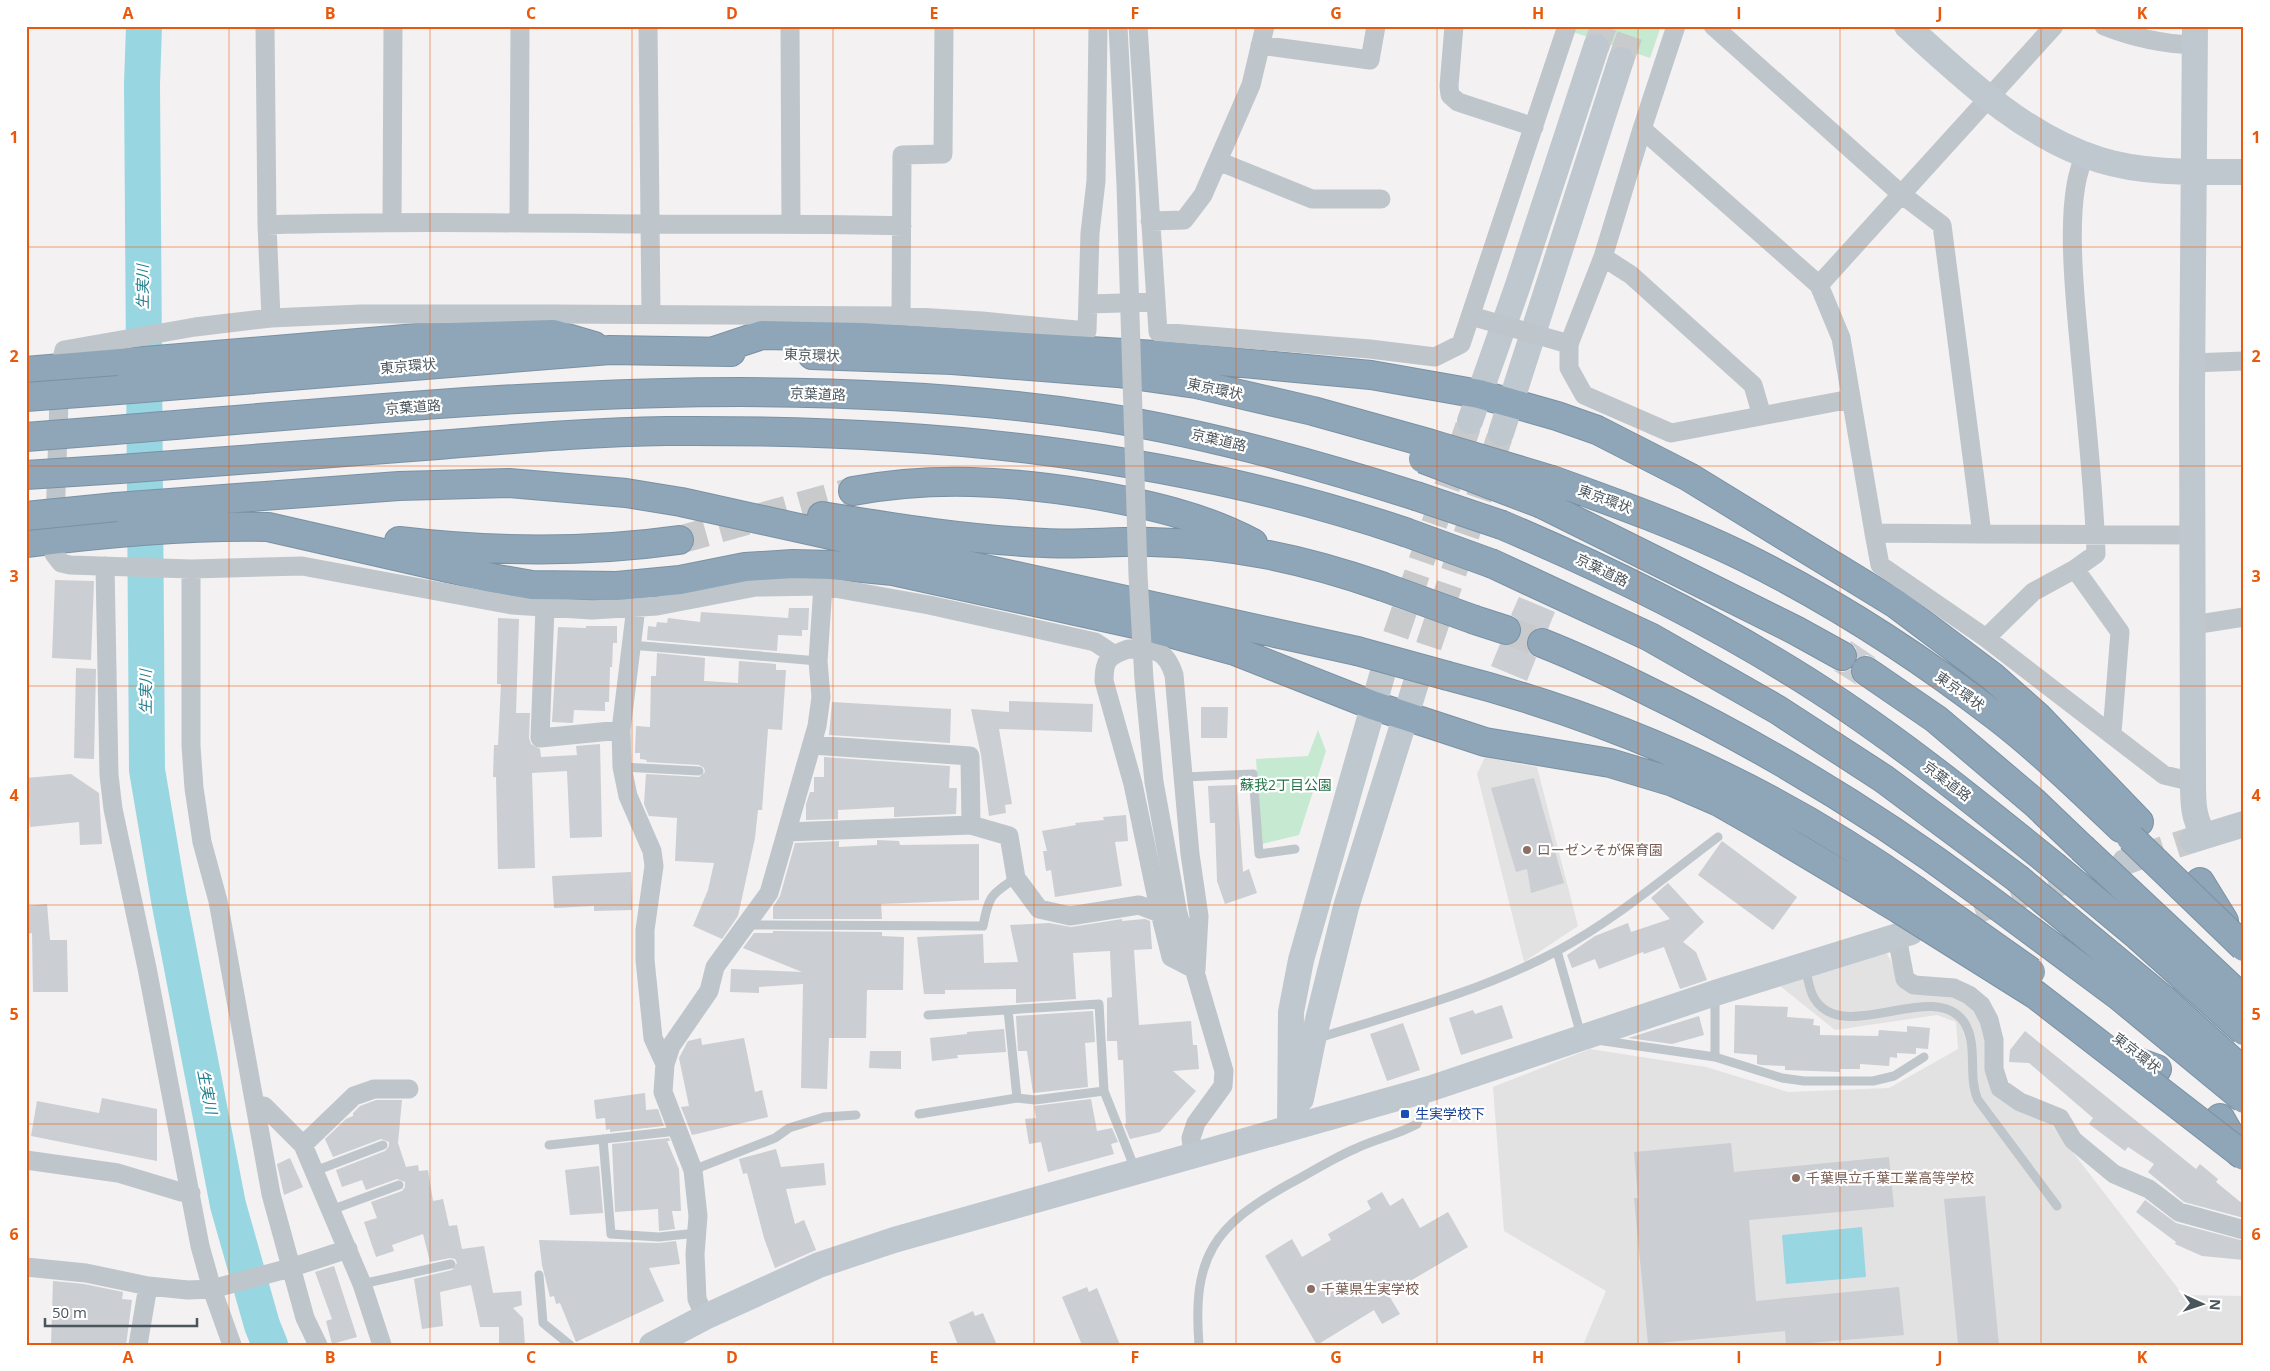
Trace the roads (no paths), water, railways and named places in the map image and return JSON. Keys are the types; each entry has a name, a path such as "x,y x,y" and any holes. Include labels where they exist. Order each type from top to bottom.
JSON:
{"highway":[{"path":"26,371 60,369 118,352 186,358 417,338 553,334 610,350"},
{"path":"714,351 762,335 986,343 1370,374 1479,394 1511,402 1597,430 1689,477 1896,604 1993,677 2037,716 2134,845 2200,882 2241,937"},
{"name":"東京環状","path":"26,396 187,386 324,372 610,350 714,351 952,360 1108,372 1196,384 1255,398 1284,416 1426,451 1547,492 1629,508 1741,556 1846,614 1998,717 2074,783 2134,845 2241,937"},
{"name":"京葉道路","path":"26,437 575,394 737,391 924,398 1085,415 1178,431 1300,460 1502,525 1566,552 1670,604 1794,673 1904,748 1980,806 2138,936 2244,1031"},
{"path":"26,475 533,438 664,431 915,437 1015,446 1170,469 1295,498 1405,532 1493,564 1650,637 1778,710 1884,779 2016,878 2134,974 2244,1072"},
{"path":"853,490 891,484 935,481 980,480 1033,485 1138,502 1187,516 1226,529 1272,554"},
{"name":"東京環状","path":"26,516 198,500 408,486 509,483 626,493 681,502 1357,651 1448,676 1560,708 1621,730 1680,755 1747,786 1868,856 1906,917 1992,943 2220,1118 2243,1149"},
{"path":"1547,492 1842,656"},
{"path":"681,502 730,502 942,533 1045,543 1151,542 1230,547 1272,554 1343,573 1506,630"},
{"path":"26,543 54,539 231,526 268,527 492,578 532,585 617,586 680,580 745,567 792,564 832,565 893,572 1144,626 1235,651 1372,705 1485,742 1610,763 1673,782 1719,802 2036,995 2243,1149"},
{"path":"320,538 363,537 429,545 576,550 625,548 679,540"},
{"path":"1542,643 1577,657 1710,721 1764,751 1870,816 1979,892 2119,996 2244,1098"},
{"path":"1866,671 1936,719 2035,803 2244,1000"},
{"path":"2113,1053 2157,1069"}],"street":[{"path":"265,26 267,225 271,318"},
{"path":"392,26 392,221"},
{"path":"519,222 520,26"},
{"path":"648,26 652,315"},
{"path":"790,26 792,223"},
{"path":"901,316 902,155 943,154 944,26"},
{"path":"118,352 195,327 271,318 360,314 901,316 982,321 1087,331 1090,233 1096,181 1098,26"},
{"path":"1118,26 1126,184 1138,566 1144,680 1169,913"},
{"path":"1138,26 1158,332 1370,349 1435,357 1461,344 1567,26"},
{"path":"1150,221 1184,220 1204,195 1251,85 1266,26"},
{"path":"1260,45 1370,60 1376,26"},
{"path":"1454,26 1449,86 1450,95 1458,102 1534,127"},
{"path":"1676,26 1642,129 1603,258 1569,344 1569,368 1584,395 1671,433 1851,399"},
{"path":"1713,26 1901,194 1942,225 1982,534"},
{"path":"1907,26 2021,122 2067,147 2100,160 2132,166 2194,172 2244,172"},
{"path":"1819,285 2054,26"},
{"path":"2104,26 2160,44 2195,36 2192,363 2193,809 2199,827 2199,838 2244,824"},
{"path":"1470,421 1518,285 1596,47"},
{"path":"1501,433 1621,60"},
{"path":"1642,129 1819,285 1841,338 1880,565 1986,638 2112,733 2164,775 2193,782"},
{"path":"1986,638 2032,592 2075,569 2096,554 2072,262 2074,199 2080,163 2086,155"},
{"path":"1218,161 1312,198 1381,199"},
{"path":"267,225 392,221 650,224 792,223 902,226"},
{"path":"1603,258 1632,275 1753,385 1762,416"},
{"path":"1088,304 1156,302"},
{"path":"1471,316 1569,344"},
{"path":"2192,363 2244,361"},
{"path":"60,369 54,554 61,563 70,565 191,569 302,566 463,596 545,608 592,610 657,606 756,587 823,586 920,603 1095,642 1113,654"},
{"path":"1874,533 2192,535"},
{"path":"105,566 109,775 113,809 191,1193 200,1246 212,1289 232,1345"},
{"path":"191,569 191,746 194,788 202,842 218,902 271,1194 305,1318 318,1345"},
{"path":"2075,569 2120,632 2112,733"},
{"path":"705,1317 698,1299 696,1233 698,1216 693,1170 663,1092 665,1064 671,1046 709,991 714,967 747,925 768,893 812,746 821,697 818,661 823,586"},
{"path":"636,607 620,730 622,767 628,796 652,850 654,866 645,930 645,960 653,1038 665,1064"},
{"path":"545,608 540,738 620,730"},
{"path":"2193,625 2244,617"},
{"path":"1194,1155 1191,1138 1196,1123 1223,1086 1224,1072 1196,970 1169,913 1104,681 1104,666 1113,654 1128,649 1158,651 1169,660 1174,675 1190,854 1199,916 1196,970"},
{"path":"1290,1128 1291,1012 1300,960 1383,672"},
{"path":"1290,1128 1303,1096 1313,1040 1346,907 1416,683"},
{"path":"812,746 970,756 971,825"},
{"path":"787,832 971,825 1009,836 1016,878 1039,909 1070,916 1139,905 1169,913"},
{"path":"652,1345 705,1317 819,1265 894,1240 1137,1173 1194,1155 1429,1089 1715,993 1804,966 1906,917 1905,978 1914,985 1954,988 1969,995 1981,1006 1989,1020 1994,1040 1994,1069 2000,1088 2020,1102 2060,1118 2073,1140 2114,1174 2149,1189 2179,1212 2244,1230"},
{"path":"303,1145 354,1096 374,1089 409,1089"},
{"path":"255,1106 264,1106 303,1145 362,1284 382,1345"},
{"path":"26,1160 118,1173 181,1192 191,1193"},
{"path":"26,1267 86,1273 148,1286 188,1290 212,1289 290,1268 348,1249"},
{"path":"138,1345 148,1286"}],"lane":[{"path":"631,646 818,661"},
{"path":"622,767 699,771"},
{"path":"1184,777 1253,774 1259,854 1294,849"},
{"path":"1313,1040 1426,1005 1484,983 1558,951 1632,903 1718,837"},
{"path":"747,925 983,926 987,905 993,893 1016,878"},
{"path":"1558,951 1582,1037 1634,1047 1716,1057 1782,1078 1804,1081 1873,1081 1894,1076 1924,1057"},
{"path":"1804,966 1814,997 1822,1007 1835,1013 1849,1016 1868,1016 1917,1006 1933,1007 1947,1010 1964,1022 1971,1043 1972,1080 1978,1100 2057,1206"},
{"path":"1715,993 1716,1057"},
{"path":"928,1015 1099,1004 1104,1091 1137,1173"},
{"path":"1008,1010 1017,1098"},
{"path":"1199,1345 1200,1289 1205,1260 1215,1240 1229,1224 1261,1200 1344,1154 1403,1132 1417,1124 1429,1089"},
{"path":"919,1114 1017,1098 1035,1100 1104,1091"},
{"path":"693,1170 775,1138 789,1128 824,1117 856,1115"},
{"path":"549,1145 678,1131"},
{"path":"603,1139 611,1234 659,1237 696,1233"},
{"path":"315,1171 383,1144"},
{"path":"331,1210 398,1186"},
{"path":"362,1284 451,1264"},
{"path":"539,1275 543,1323 570,1345"}],"water":[{"path":"1862,1227 1866,1277 1786,1284 1782,1235"}],"waterway":[{"name":"生実川","path":"144,26 142,84 147,770 169,900 228,1205 262,1325 270,1345"}],"tunnel":[{"path":"1596,47 1604,26"},
{"path":"1621,60 1633,26"},
{"path":"1383,672 1470,421"},
{"path":"1416,683 1501,433"},
{"path":"679,540 853,491"},
{"path":"1506,630 1542,643"},
{"path":"2139,857 2192,840"},
{"path":"1938,923 2122,863"}],"place":[{"name":"ローゼンそが保育園","path":"1527,850"},
{"name":"生実学校下","path":"1405,1114"},
{"name":"千葉県立千葉工業高等学校","path":"1796,1178"},
{"name":"千葉県生実学校","path":"1311,1289"}],"park label":[{"name":"蘇我2丁目公園","path":"1286,785"}]}
